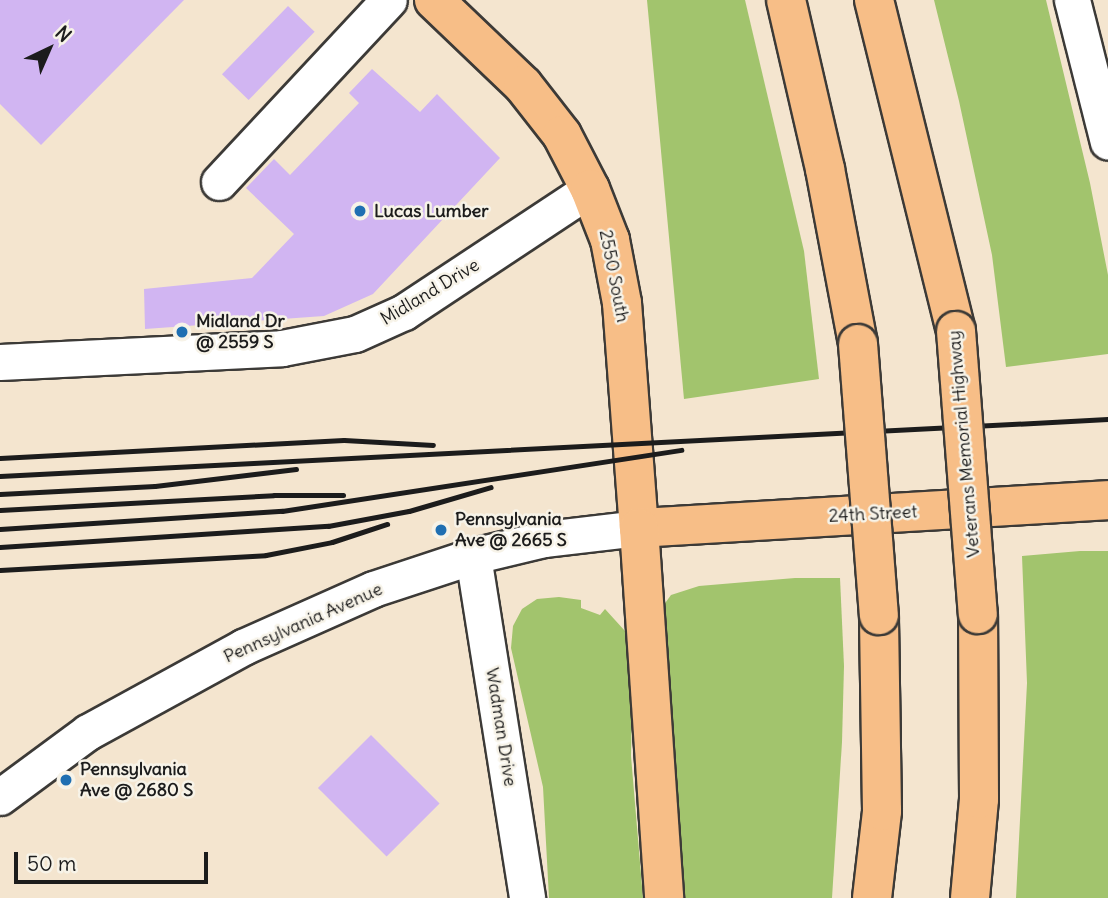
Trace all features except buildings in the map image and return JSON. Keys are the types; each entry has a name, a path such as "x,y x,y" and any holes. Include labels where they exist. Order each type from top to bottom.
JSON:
{"main road":[{"name":"2550 South","path":"434,0 523,85 562,135 590,189 610,240 622,303 664,898"},
{"path":"786,0 825,169 858,344 879,615 882,811 872,898"},
{"name":"Veterans Memorial Highway","path":"874,0 956,331 978,614 979,799 970,898"},
{"name":"24th Street","path":"639,528 1108,500"}],"street":[{"path":"219,182 389,0"},
{"path":"1072,0 1108,142"},
{"name":"Midland Drive","path":"0,362 282,348 355,334 404,312 590,189"},
{"name":"Pennsylvania Avenue","path":"0,797 88,732 243,648 373,589 473,556 544,539 639,528"},
{"name":"Wadman Drive","path":"473,556 527,898"}],"green space":[{"path":"647,0 745,0 804,251 819,379 684,399"},
{"path":"934,0 1046,0 1090,183 1108,275 1108,354 1006,367 992,255"},
{"path":"1108,551 1108,898 1016,898 1027,683 1022,556"},
{"path":"795,578 840,578 844,666 832,898 682,898 663,606 671,595 699,586"},
{"path":"559,597 581,600 581,608 600,615 605,609 625,631 633,650 631,756 643,898 549,898 543,787 511,648 513,626 522,609 537,599"}],"railway":[{"path":"0,476 1108,419"},
{"path":"0,458 344,440 433,445"},
{"path":"0,529 282,511 681,450"},
{"path":"0,494 155,486 296,469"},
{"path":"0,547 328,526 409,511 491,487"},
{"path":"0,510 274,495 343,495"},
{"path":"0,570 266,555 332,542 387,524"}],"place":[{"name":"Lucas Lumber","path":"360,211"},
{"name":"Midland Dr @ 2559 S","path":"182,332"},
{"name":"Pennsylvania Ave @ 2665 S","path":"441,530"},
{"name":"Pennsylvania Ave @ 2680 S","path":"66,780"}]}
